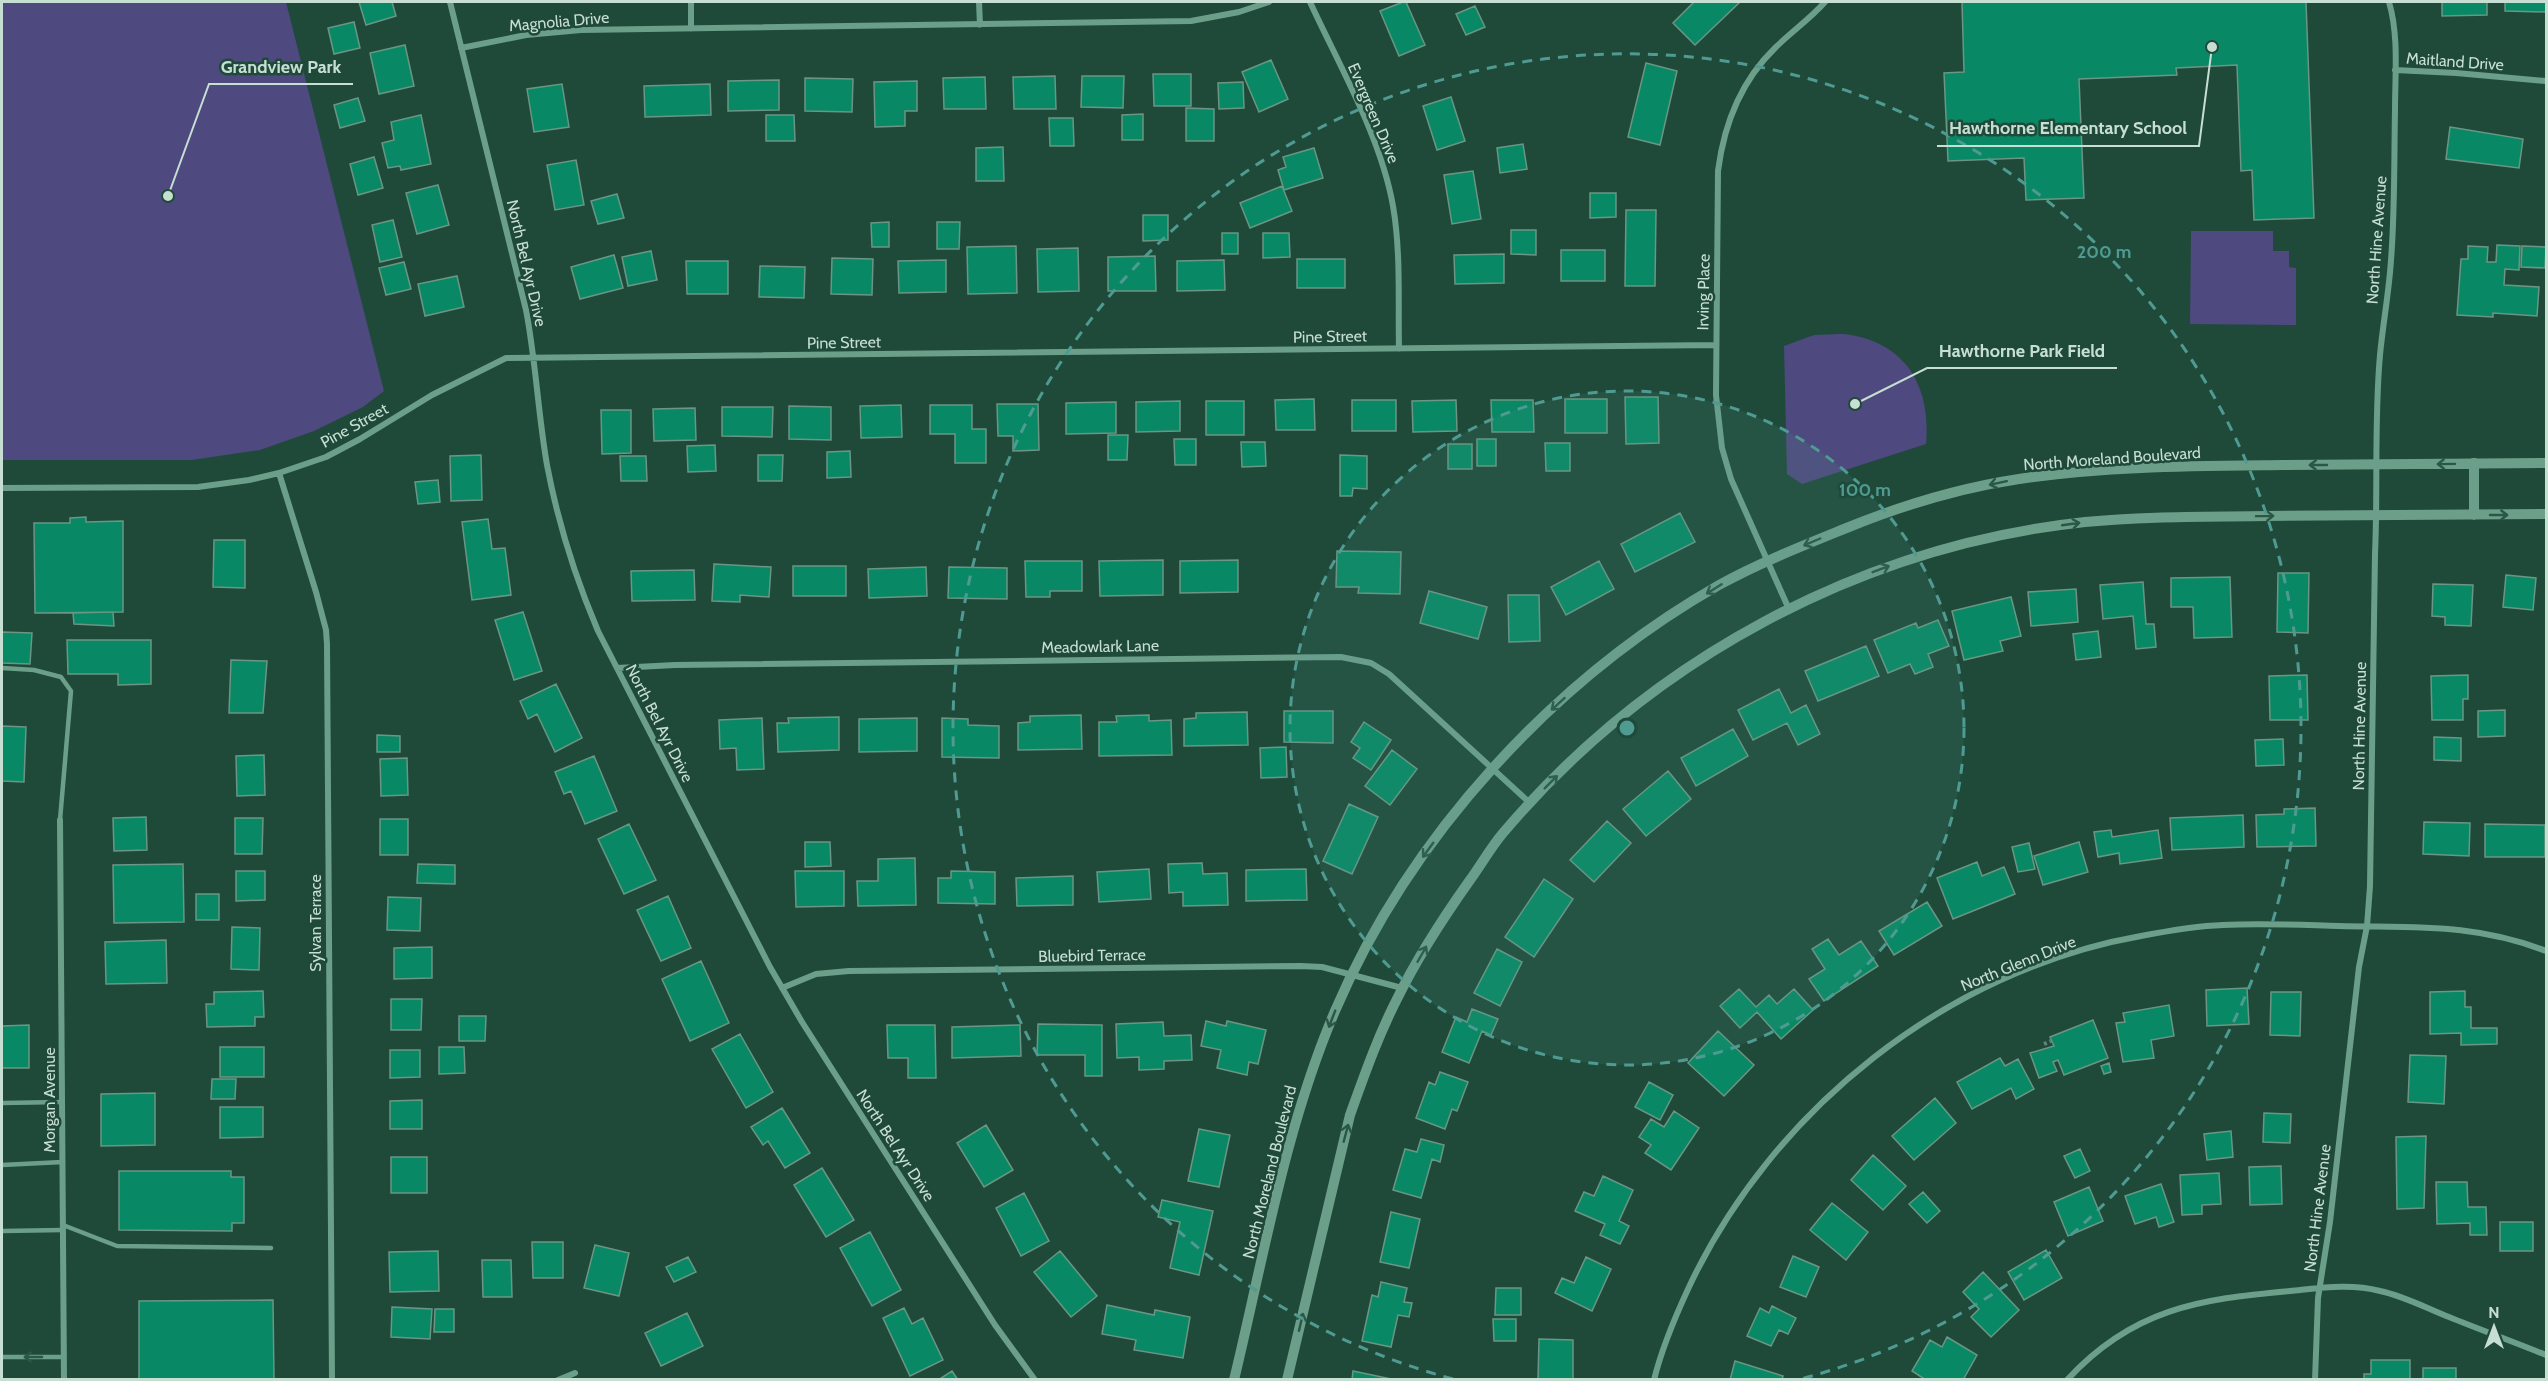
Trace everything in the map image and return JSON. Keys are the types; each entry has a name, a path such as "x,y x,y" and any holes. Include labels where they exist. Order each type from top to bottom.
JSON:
{"street":[{"name":"North Bel Ayr Drive","path":"450,2 526,310 535,356 547,462 560,529 583,596 616,668 782,988 995,1325 1035,1380"},
{"path":"691,2 691,29"},
{"path":"979,2 980,24"},
{"name":"Magnolia Drive","path":"461,48 526,35 581,30 1191,21 1239,12 1269,2"},
{"name":"Evergreen Drive","path":"1310,2 1382,164 1393,206 1399,349"},
{"name":"Irving Place","path":"1788,607 1731,479 1722,448 1716,395 1718,171 1722,141 1731,113 1744,87 1776,47 1809,20 1825,2"},
{"name":"Maitland Drive","path":"2389,2 2393,16 2395,70 2547,81"},
{"name":"North Hine Avenue","path":"2315,1380 2320,1288 2367,926 2370,886 2377,515 2376,414 2380,353 2391,261 2395,70"},
{"name":"Pine Street","path":"2,488 198,487 279,473 326,457 484,367 506,358 1716,345"},
{"path":"2474,463 2474,515"},
{"name":"North Moreland Boulevard","path":"1234,1380 1300,1106 1334,1013 1380,923 1412,872 1493,766 1560,702 1620,652 1672,615 1721,584 1766,562 1872,518 1943,495 2015,480 2136,468 2547,463"},
{"name":"Sylvan Terrace","path":"279,473 316,592 327,644 332,1380"},
{"path":"1287,1380 1350,1115 1365,1073 1402,988 1442,920 1501,835 1581,753 1636,705 1738,635 1788,607 1896,564 1980,540 2083,523 2151,518 2547,514"},
{"name":"Meadowlark Lane","path":"616,668 675,665 1329,657 1359,659 1389,674 1493,766 1530,803"},
{"name":"Morgan Avenue","path":"60,820 64,1380"},
{"name":"North Glenn Drive","path":"1654,1380 1672,1324 1703,1256 1761,1169 1802,1121 1865,1064 1951,1005 2052,960 2139,936 2220,925 2417,926 2468,930 2499,936 2547,951"},
{"name":"Bluebird Terrace","path":"782,988 816,974 849,971 1301,966 1322,967 1402,988"},
{"path":"2067,1380 2102,1347 2136,1325 2168,1311 2197,1302 2236,1296 2331,1286 2381,1291 2547,1355"},
{"path":"558,1380 575,1373"}],"lane":[{"path":"2,668 34,670 61,677 70,691 60,820"},
{"path":"2,1103 62,1102"},
{"path":"2,1165 63,1162"},
{"path":"2,1231 63,1227 117,1246 271,1248"},
{"path":"2,1357 64,1357"}],"path":[{"path":"2043,1044 2051,1041"}],"shaded area":[{"path":"2,2 286,2 384,391 363,407 314,431 260,450 192,460 2,460"},
{"path":"2191,231 2273,231 2273,251 2289,251 2289,267 2296,268 2296,325 2190,324"},
{"path":"1847,334 1871,340 1902,360 1920,388 1927,424 1926,444 1802,484 1787,474 1784,346 1814,335"}],"building":[{"path":"359,2 392,2 396,16 366,25"},
{"path":"1406,2 1425,45 1399,56 1380,11"},
{"path":"1694,2 1740,2 1695,45 1673,23"},
{"path":"1962,2 2306,2 2314,218 2254,220 2252,170 2241,171 2237,65 2176,68 2177,75 2079,79 2084,198 2026,200 2024,158 1948,161 1944,73 1964,72"},
{"path":"2442,2 2487,2 2487,15 2442,16"},
{"path":"2505,2 2546,2 2546,12 2505,11"},
{"path":"1475,6 1485,27 1466,35 1456,14"},
{"path":"354,22 360,48 334,54 328,28"},
{"path":"405,45 414,86 379,94 370,53"},
{"path":"1271,60 1288,99 1259,112 1242,72"},
{"path":"1646,63 1677,71 1660,145 1628,137"},
{"path":"1153,74 1191,74 1191,106 1154,106"},
{"path":"1055,76 1056,109 1014,109 1013,77"},
{"path":"1082,76 1124,76 1123,108 1081,107"},
{"path":"985,77 986,109 944,109 943,78"},
{"path":"805,78 853,79 852,112 805,111"},
{"path":"779,80 779,110 728,111 728,81"},
{"path":"917,81 917,111 905,111 905,126 875,127 874,82"},
{"path":"1243,82 1244,108 1219,109 1218,83"},
{"path":"562,84 569,127 534,132 527,89"},
{"path":"710,84 711,115 645,117 644,86"},
{"path":"1451,97 1465,141 1437,150 1423,106"},
{"path":"358,98 365,121 340,128 334,105"},
{"path":"1186,108 1214,109 1214,141 1186,141"},
{"path":"1143,114 1143,140 1122,140 1122,115"},
{"path":"421,115 431,164 401,170 400,166 388,168 382,143 394,140 391,122"},
{"path":"766,115 794,115 795,141 766,141"},
{"path":"1049,118 1073,118 1074,146 1050,146"},
{"path":"2450,127 2523,139 2519,168 2446,159"},
{"path":"1523,144 1527,169 1500,173 1497,148"},
{"path":"1003,147 1004,181 976,181 976,148"},
{"path":"1314,148 1323,178 1284,190 1278,170 1286,167 1283,157"},
{"path":"374,157 383,188 358,195 350,164"},
{"path":"576,160 584,205 555,210 547,165"},
{"path":"1473,171 1481,219 1452,224 1444,175"},
{"path":"438,185 449,225 417,234 406,193"},
{"path":"1282,186 1292,211 1250,228 1240,203"},
{"path":"1590,193 1616,193 1616,217 1590,218"},
{"path":"617,194 624,218 598,224 591,201"},
{"path":"1626,210 1656,210 1655,286 1625,286"},
{"path":"1143,215 1168,215 1168,240 1143,241"},
{"path":"393,220 402,257 380,262 372,225"},
{"path":"889,222 889,247 872,247 871,223"},
{"path":"937,222 960,222 959,249 937,249"},
{"path":"1511,230 1536,230 1536,255 1511,254"},
{"path":"1222,233 1238,233 1238,254 1222,254"},
{"path":"1263,233 1289,233 1290,257 1263,258"},
{"path":"2497,245 2520,246 2519,270 2505,269 2504,285 2539,287 2537,316 2493,313 2493,317 2457,315 2461,259 2468,259 2468,246 2488,247 2487,262 2496,262"},
{"path":"1016,246 1017,293 968,294 967,247"},
{"path":"2522,246 2546,247 2545,268 2521,267"},
{"path":"1078,248 1079,291 1038,292 1037,249"},
{"path":"1561,250 1605,250 1605,281 1561,281"},
{"path":"651,251 657,280 628,286 622,257"},
{"path":"1504,254 1504,283 1455,284 1454,255"},
{"path":"614,255 623,288 580,299 571,267"},
{"path":"1155,256 1156,291 1108,291 1108,257"},
{"path":"832,258 873,259 872,295 831,294"},
{"path":"1297,259 1345,259 1345,288 1297,288"},
{"path":"946,260 946,292 899,293 898,261"},
{"path":"1224,260 1225,290 1177,291 1177,261"},
{"path":"686,261 728,261 728,294 687,294"},
{"path":"404,262 411,289 386,295 379,268"},
{"path":"760,266 805,267 804,298 759,297"},
{"path":"457,276 464,307 425,316 418,284"},
{"path":"1625,397 1658,397 1659,443 1626,444"},
{"path":"1314,399 1315,430 1276,430 1275,400"},
{"path":"1565,399 1607,399 1607,433 1565,433"},
{"path":"1352,400 1396,400 1396,431 1352,431"},
{"path":"1456,400 1457,431 1413,432 1412,401"},
{"path":"1491,400 1533,400 1534,432 1492,432"},
{"path":"1180,401 1180,431 1136,432 1136,402"},
{"path":"1206,401 1244,401 1244,435 1206,435"},
{"path":"1116,402 1116,433 1066,434 1066,403"},
{"path":"997,404 1038,404 1039,450 1013,451 1013,436 998,436"},
{"path":"901,405 902,437 861,438 860,406"},
{"path":"930,405 972,405 972,429 986,429 986,463 955,463 955,434 930,434"},
{"path":"789,406 831,407 831,440 789,439"},
{"path":"722,407 773,407 772,437 722,436"},
{"path":"695,408 696,440 654,441 653,409"},
{"path":"601,410 631,410 631,453 602,454"},
{"path":"1108,435 1128,435 1127,460 1108,460"},
{"path":"1174,439 1196,439 1196,465 1175,465"},
{"path":"1477,439 1496,439 1496,466 1477,466"},
{"path":"1241,442 1265,442 1266,466 1242,467"},
{"path":"1545,443 1570,443 1570,471 1546,471"},
{"path":"1448,444 1472,444 1472,469 1448,469"},
{"path":"715,445 716,471 688,472 687,446"},
{"path":"850,451 851,477 827,478 827,452"},
{"path":"481,455 482,500 451,501 450,456"},
{"path":"758,455 783,455 782,481 758,481"},
{"path":"1340,455 1367,456 1367,489 1353,488 1352,496 1340,496"},
{"path":"620,456 646,456 647,481 621,481"},
{"path":"438,480 440,502 418,504 415,482"},
{"path":"1680,513 1695,542 1635,572 1621,544"},
{"path":"86,517 86,522 123,521 123,612 35,613 34,523 70,523 70,518"},
{"path":"488,519 492,549 505,548 511,595 472,600 462,522"},
{"path":"214,540 245,540 245,588 213,587"},
{"path":"1337,551 1401,552 1400,594 1358,593 1359,587 1336,587"},
{"path":"1163,560 1163,595 1100,596 1099,561"},
{"path":"1238,560 1238,592 1180,593 1180,561"},
{"path":"1025,561 1082,561 1082,591 1050,591 1050,597 1026,597"},
{"path":"1599,561 1614,589 1566,615 1551,587"},
{"path":"714,564 771,567 769,597 740,595 740,602 712,601"},
{"path":"793,566 846,566 846,596 793,596"},
{"path":"926,567 927,596 869,598 868,569"},
{"path":"949,567 1007,568 1007,599 948,598"},
{"path":"694,570 695,600 632,601 631,571"},
{"path":"2278,573 2309,573 2308,633 2277,632"},
{"path":"2506,575 2536,578 2533,610 2503,607"},
{"path":"2230,577 2232,637 2194,638 2193,607 2171,607 2171,578"},
{"path":"2143,582 2146,624 2154,624 2156,647 2136,649 2133,616 2103,619 2100,585"},
{"path":"2433,584 2473,585 2471,626 2445,625 2445,617 2432,616"},
{"path":"2076,589 2078,622 2031,626 2028,592"},
{"path":"1429,591 1487,607 1478,639 1420,623"},
{"path":"1508,595 1539,595 1540,641 1509,642"},
{"path":"2011,597 2021,636 2000,641 2003,651 1964,660 1952,611"},
{"path":"113,612 114,626 74,624 73,613"},
{"path":"523,612 542,671 514,680 495,620"},
{"path":"1938,620 1949,646 1928,654 1933,667 1915,674 1910,664 1888,673 1874,640 1916,623 1918,628"},
{"path":"2098,631 2101,657 2076,660 2073,634"},
{"path":"2,632 32,633 30,664 2,663"},
{"path":"67,640 151,640 151,684 118,685 118,674 68,674"},
{"path":"1866,646 1879,676 1818,701 1805,671"},
{"path":"231,660 267,661 263,713 229,713"},
{"path":"2307,675 2308,720 2270,720 2269,676"},
{"path":"2468,675 2468,699 2463,699 2463,720 2432,720 2431,676"},
{"path":"556,684 582,738 555,752 537,714 528,719 520,701"},
{"path":"1779,689 1791,713 1806,705 1820,734 1798,745 1787,723 1753,740 1738,710"},
{"path":"2505,710 2505,736 2478,737 2478,711"},
{"path":"1284,711 1333,711 1333,743 1284,742"},
{"path":"1247,712 1248,745 1184,746 1184,719 1196,718 1196,713"},
{"path":"1081,715 1082,749 1018,750 1018,723 1030,722 1030,716"},
{"path":"1149,715 1149,721 1171,720 1172,755 1099,756 1099,722 1117,722 1116,716"},
{"path":"839,717 839,750 778,752 777,723 789,723 788,718"},
{"path":"762,718 764,769 737,770 736,748 720,749 719,720"},
{"path":"917,718 917,751 859,752 859,719"},
{"path":"942,718 968,719 968,725 999,726 999,758 942,757"},
{"path":"1364,722 1391,740 1371,770 1353,758 1360,748 1351,742"},
{"path":"2,726 26,727 24,782 2,781"},
{"path":"1733,729 1748,756 1696,786 1681,758"},
{"path":"377,735 400,736 400,752 377,752"},
{"path":"2434,737 2461,738 2461,761 2434,760"},
{"path":"2283,739 2284,765 2256,766 2255,740"},
{"path":"1286,747 1287,777 1261,778 1260,748"},
{"path":"1392,750 1417,769 1390,805 1365,786"},
{"path":"264,755 265,795 237,796 236,756"},
{"path":"594,756 617,811 585,824 571,791 564,794 555,772"},
{"path":"407,758 408,795 381,796 380,759"},
{"path":"1668,771 1691,799 1646,836 1623,809"},
{"path":"1349,804 1378,817 1352,874 1323,861"},
{"path":"2315,808 2316,846 2257,847 2256,815 2284,814 2284,809"},
{"path":"2243,815 2244,847 2172,850 2170,818"},
{"path":"146,817 147,850 114,851 113,818"},
{"path":"235,818 263,818 262,854 235,854"},
{"path":"380,819 408,819 408,855 380,855"},
{"path":"1607,821 1631,843 1594,882 1570,860"},
{"path":"2424,822 2470,823 2469,856 2423,854"},
{"path":"629,824 656,880 624,894 598,839"},
{"path":"2485,824 2545,825 2545,857 2485,857"},
{"path":"2111,830 2112,837 2158,830 2162,858 2120,864 2119,853 2098,857 2094,832"},
{"path":"805,842 830,842 831,866 805,867"},
{"path":"2079,842 2088,872 2043,885 2034,856"},
{"path":"2029,843 2035,869 2018,872 2012,847"},
{"path":"915,858 916,905 858,906 857,881 878,881 878,859"},
{"path":"1977,862 1982,876 2004,867 2015,894 1953,919 1937,878"},
{"path":"1202,863 1203,874 1227,873 1228,905 1183,906 1183,892 1169,893 1168,864"},
{"path":"183,864 184,922 114,923 113,865"},
{"path":"418,864 455,865 455,884 417,883"},
{"path":"1149,869 1151,899 1099,902 1097,872"},
{"path":"1306,869 1307,900 1246,901 1246,870"},
{"path":"236,871 265,871 265,900 236,901"},
{"path":"795,871 844,871 844,906 796,907"},
{"path":"951,871 995,872 995,904 938,903 938,878 951,878"},
{"path":"1073,876 1073,905 1017,906 1016,878"},
{"path":"1544,879 1573,899 1534,957 1505,937"},
{"path":"196,894 219,894 219,920 196,920"},
{"path":"668,896 691,948 661,961 637,910"},
{"path":"388,897 421,898 420,931 387,930"},
{"path":"1927,902 1942,926 1894,955 1879,931"},
{"path":"232,927 260,928 259,970 231,969"},
{"path":"1828,939 1839,955 1861,941 1878,966 1824,1001 1809,979 1825,969 1812,949"},
{"path":"166,940 167,983 106,984 105,942"},
{"path":"432,947 432,978 394,979 394,948"},
{"path":"1497,949 1522,962 1500,1006 1474,993"},
{"path":"701,961 729,1023 690,1041 662,979"},
{"path":"2247,988 2249,1024 2207,1026 2206,990"},
{"path":"1739,989 1756,1007 1769,995 1777,1004 1794,989 1813,1010 1781,1039 1757,1012 1740,1028 1720,1006"},
{"path":"263,991 264,1017 255,1017 255,1026 207,1027 206,1004 214,1004 214,992"},
{"path":"2465,991 2465,1007 2471,1007 2471,1028 2497,1028 2497,1044 2461,1045 2461,1033 2430,1034 2430,992"},
{"path":"2271,992 2301,992 2300,1036 2270,1035"},
{"path":"391,999 422,999 421,1030 391,1030"},
{"path":"2169,1005 2174,1036 2151,1040 2154,1058 2123,1062 2116,1023 2125,1022 2123,1013"},
{"path":"1472,1009 1498,1019 1491,1035 1482,1031 1469,1063 1442,1052 1456,1017 1467,1022"},
{"path":"459,1016 486,1016 485,1041 459,1041"},
{"path":"2093,1020 2108,1058 2064,1075 2058,1060 2053,1062 2057,1071 2039,1078 2030,1053 2054,1046 2050,1037"},
{"path":"1206,1021 1226,1026 1227,1021 1266,1030 1258,1064 1249,1062 1247,1075 1217,1068 1221,1050 1201,1046"},
{"path":"1163,1022 1164,1036 1191,1035 1192,1060 1164,1061 1164,1069 1139,1070 1139,1057 1117,1058 1116,1024"},
{"path":"1038,1024 1102,1025 1102,1076 1085,1076 1085,1055 1037,1055"},
{"path":"29,1025 29,1068 2,1068 2,1026"},
{"path":"887,1025 935,1025 936,1078 908,1078 908,1058 888,1058"},
{"path":"1020,1025 1021,1056 952,1058 952,1027"},
{"path":"1718,1031 1754,1065 1724,1096 1688,1063"},
{"path":"740,1034 773,1092 746,1108 712,1049"},
{"path":"220,1047 264,1047 264,1077 220,1077"},
{"path":"439,1047 464,1047 465,1073 439,1074"},
{"path":"390,1050 420,1050 420,1077 390,1078"},
{"path":"2410,1055 2446,1056 2444,1104 2408,1102"},
{"path":"2000,1058 2005,1066 2018,1059 2034,1089 2016,1099 2011,1088 1972,1109 1957,1082"},
{"path":"2109,1063 2111,1072 2104,1074 2101,1066"},
{"path":"1440,1072 1468,1082 1457,1111 1452,1109 1445,1129 1416,1118 1429,1082 1435,1085"},
{"path":"212,1079 236,1079 235,1099 211,1099"},
{"path":"1649,1082 1673,1095 1660,1120 1635,1107"},
{"path":"155,1093 155,1145 101,1146 101,1094"},
{"path":"1935,1098 1956,1123 1914,1160 1892,1136"},
{"path":"422,1100 422,1129 390,1129 390,1101"},
{"path":"220,1107 263,1107 263,1137 220,1138"},
{"path":"782,1108 810,1153 785,1168 768,1141 763,1145 751,1127"},
{"path":"1674,1111 1699,1128 1671,1170 1645,1153 1651,1145 1639,1137 1651,1119 1664,1127"},
{"path":"2264,1113 2291,1114 2290,1143 2263,1142"},
{"path":"986,1125 1013,1170 984,1187 957,1143"},
{"path":"1199,1129 1230,1135 1219,1187 1188,1181"},
{"path":"2231,1131 2233,1157 2207,1160 2204,1134"},
{"path":"2426,1136 2424,1208 2397,1209 2396,1137"},
{"path":"1421,1139 1444,1145 1440,1162 1432,1159 1421,1198 1393,1190 1405,1149 1417,1152"},
{"path":"2080,1149 2090,1171 2075,1178 2064,1156"},
{"path":"1873,1155 1906,1186 1883,1210 1851,1180"},
{"path":"391,1157 427,1157 427,1193 391,1193"},
{"path":"2281,1166 2282,1204 2250,1205 2249,1167"},
{"path":"822,1168 854,1220 826,1237 794,1185"},
{"path":"119,1171 231,1171 231,1177 244,1177 244,1223 232,1223 232,1231 119,1230"},
{"path":"2219,1173 2221,1204 2202,1205 2202,1214 2182,1215 2180,1175"},
{"path":"1603,1176 1633,1190 1619,1221 1629,1226 1620,1244 1600,1235 1605,1224 1575,1211 1584,1192 1594,1196"},
{"path":"2436,1182 2467,1182 2468,1207 2486,1207 2487,1235 2470,1235 2470,1223 2437,1224"},
{"path":"2161,1184 2174,1222 2159,1227 2156,1217 2135,1224 2125,1196"},
{"path":"2089,1187 2103,1221 2068,1236 2054,1202"},
{"path":"1923,1192 1940,1211 1927,1223 1909,1204"},
{"path":"1024,1193 1049,1241 1021,1256 996,1208"},
{"path":"1162,1200 1213,1211 1199,1275 1170,1268 1180,1222 1158,1217"},
{"path":"1832,1203 1868,1232 1846,1260 1810,1230"},
{"path":"1391,1212 1420,1219 1409,1268 1380,1262"},
{"path":"2500,1222 2533,1222 2533,1251 2500,1251"},
{"path":"870,1232 901,1290 872,1306 840,1248"},
{"path":"532,1242 563,1242 563,1278 533,1278"},
{"path":"595,1245 629,1253 619,1296 584,1288"},
{"path":"2046,1250 2062,1278 2024,1300 2008,1272"},
{"path":"438,1251 439,1291 390,1292 389,1252"},
{"path":"1060,1251 1097,1296 1071,1317 1034,1272"},
{"path":"1793,1256 1819,1267 1806,1297 1780,1287"},
{"path":"688,1257 696,1272 674,1282 666,1267"},
{"path":"1586,1257 1611,1269 1592,1311 1555,1293 1562,1278 1574,1283"},
{"path":"482,1260 511,1260 512,1297 483,1297"},
{"path":"1983,1272 2019,1310 1991,1337 1971,1317 1979,1309 1963,1292"},
{"path":"1381,1282 1407,1288 1404,1302 1412,1303 1409,1317 1398,1315 1391,1347 1362,1341 1372,1295 1378,1297"},
{"path":"1496,1288 1521,1288 1521,1315 1495,1315"},
{"path":"273,1300 274,1380 139,1380 139,1301"},
{"path":"1107,1305 1154,1315 1155,1310 1190,1317 1183,1358 1134,1350 1136,1340 1102,1334"},
{"path":"1772,1306 1796,1318 1788,1334 1779,1330 1771,1346 1747,1336 1760,1308 1769,1313"},
{"path":"392,1307 432,1309 430,1339 391,1337"},
{"path":"904,1308 912,1324 923,1318 943,1360 910,1376 883,1318"},
{"path":"435,1309 454,1309 454,1332 434,1332"},
{"path":"687,1313 703,1346 661,1366 645,1333"},
{"path":"1493,1319 1516,1319 1516,1341 1494,1341"},
{"path":"1947,1337 1977,1355 1963,1380 1926,1380 1912,1371 1930,1340 1942,1347"},
{"path":"1539,1339 1573,1340 1573,1380 1538,1380"},
{"path":"2371,1360 2410,1360 2410,1379 2364,1380 2364,1374 2371,1374"},
{"path":"1735,1361 1783,1376 1782,1380 1730,1380"},
{"path":"2423,1368 2456,1368 2456,1380 2423,1380"},
{"path":"952,1371 958,1380 938,1380"},
{"path":"1353,1371 1396,1380 1352,1380"}],"place":[{"name":"Hawthorne Elementary School","path":"2212,47"},
{"name":"Grandview Park","path":"168,196"},
{"name":"Hawthorne Park Field","path":"1855,404"}]}
